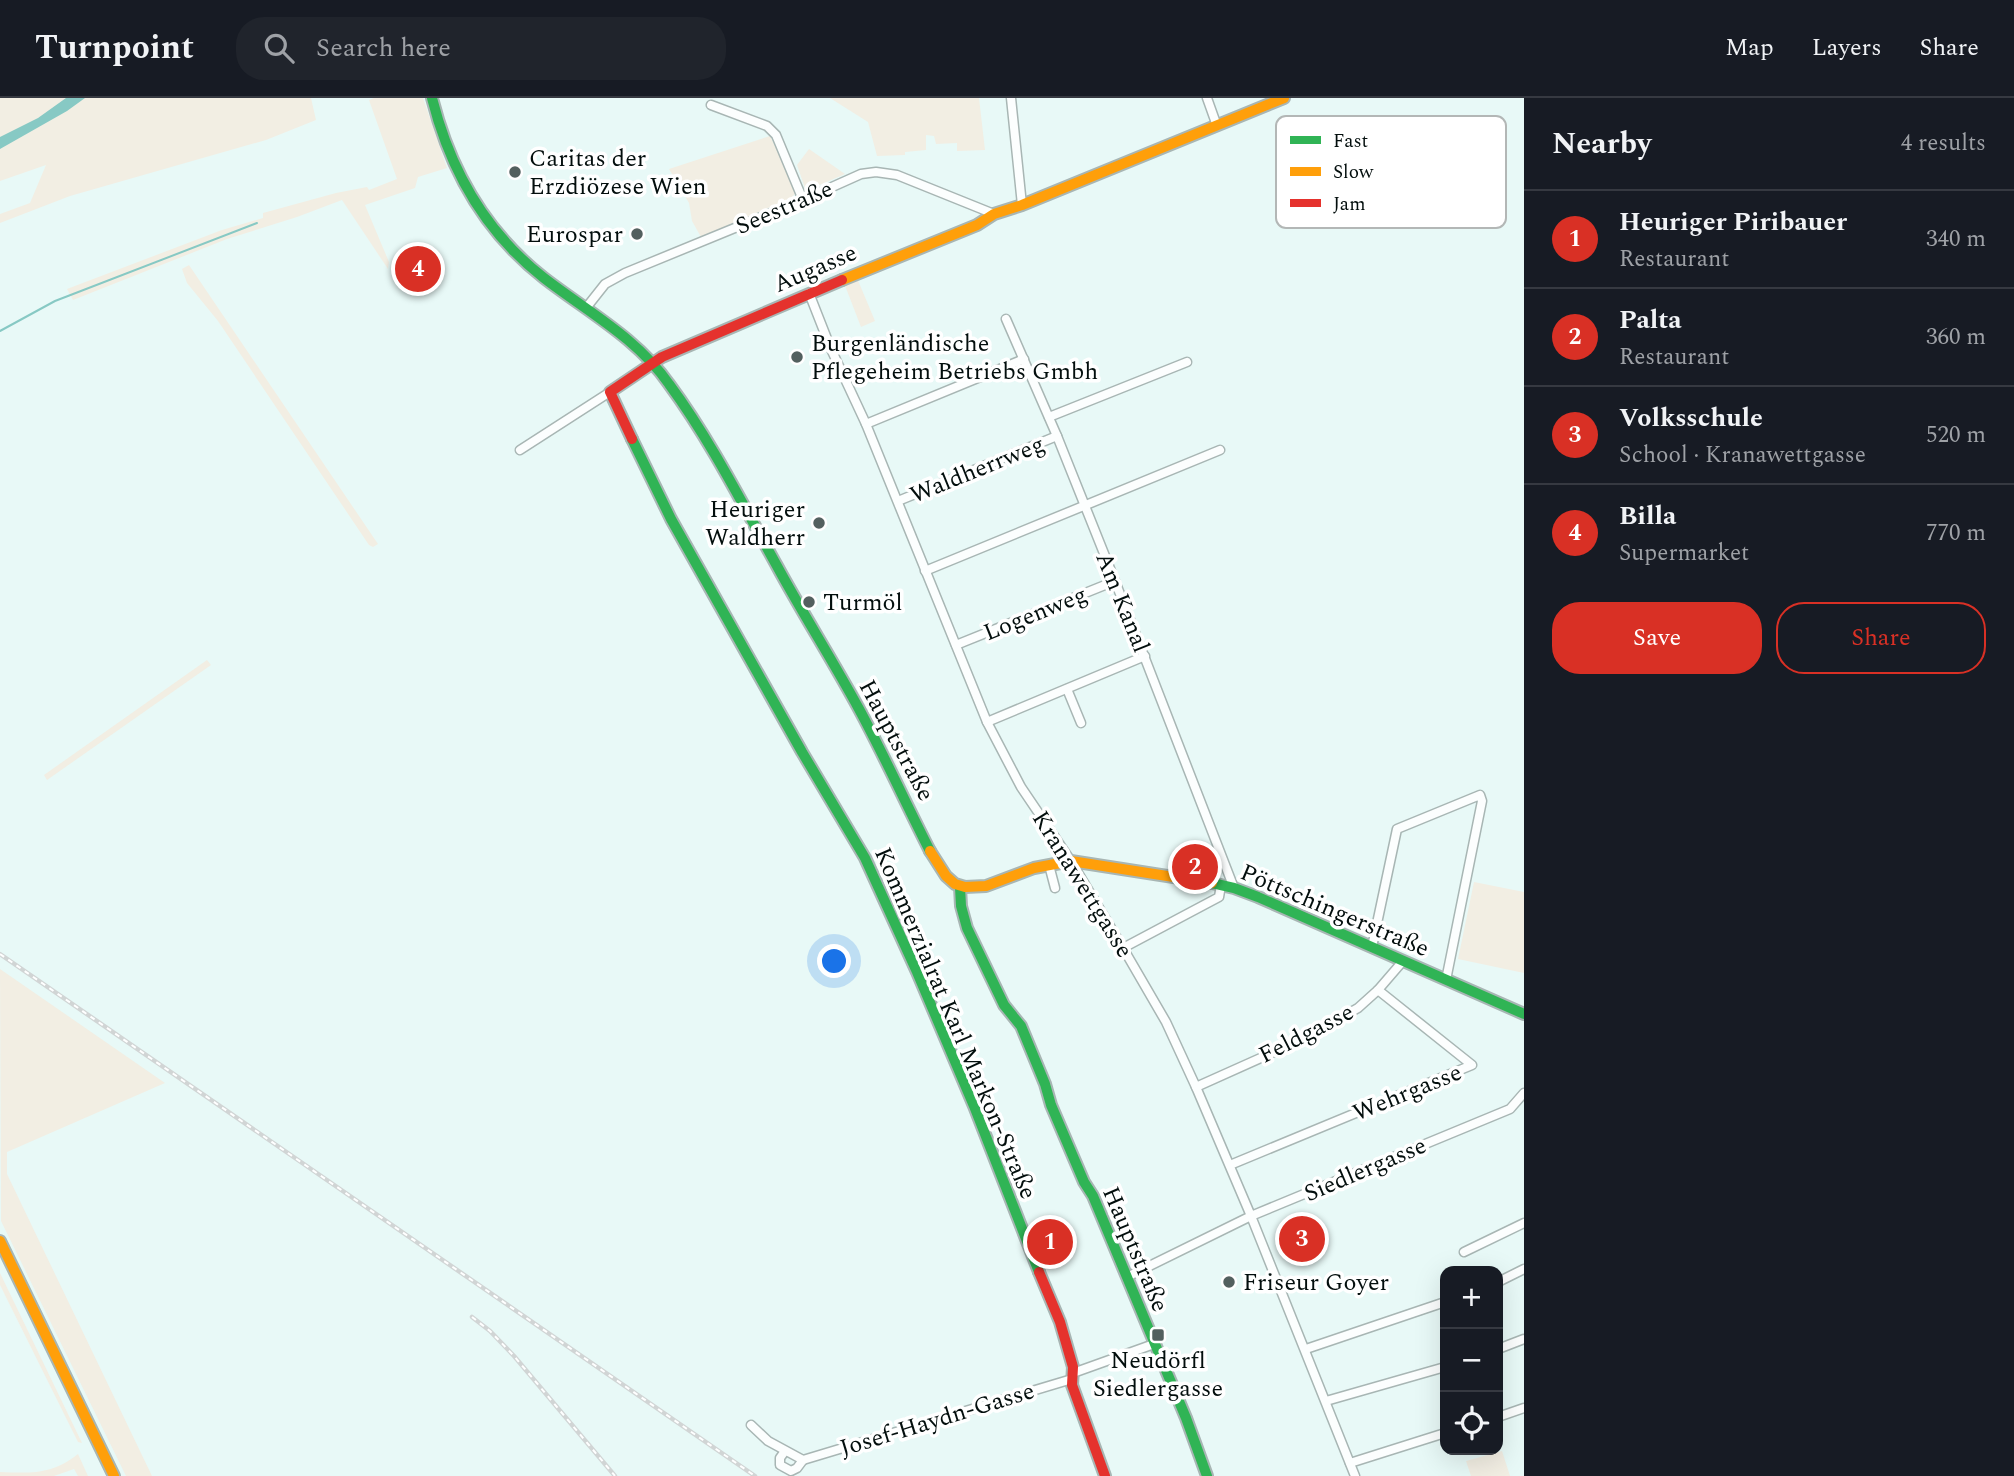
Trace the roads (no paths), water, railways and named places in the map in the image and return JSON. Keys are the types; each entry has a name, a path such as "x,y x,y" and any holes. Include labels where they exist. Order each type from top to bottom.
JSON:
{"main road":[{"name":"Hauptstraße","path":"432,98 456,171 470,198 491,227 540,276 617,329 646,353 681,401 868,726 936,863 943,874 960,887 961,906 967,928 1004,1004 1021,1026 1051,1105 1186,1418 1207,1476"},
{"name":"Augasse","path":"653,363 662,356 809,293 977,225 994,214 1284,98"},
{"path":"610,392 653,363"},
{"name":"Kommerzialrat Karl Markon-Straße","path":"610,392 671,519 870,870 917,972 1060,1322 1072,1376 1105,1476"},
{"name":"Pöttschingerstraße","path":"960,887 984,887 1022,872 1071,861 1221,885 1258,897 1524,1014"},
{"path":"0,1241 104,1468 114,1476"},
{"path":"0,1256 93,1441"}],"street":[{"path":"1011,98 1022,205"},
{"path":"1207,98 1217,125"},
{"path":"711,105 767,127 776,135 803,200"},
{"name":"Seestraße","path":"586,308 605,284 625,273 861,174 876,172 897,175 994,214"},
{"name":"Kranawettgasse","path":"809,293 898,501 987,722 1021,787 1071,861 1166,1022 1230,1165 1355,1476"},
{"name":"Am Kanal","path":"1006,319 1057,436 1234,888"},
{"path":"866,424 1024,359"},
{"path":"1049,418 1187,362"},
{"path":"520,450 610,392"},
{"name":"Waldherrweg","path":"898,501 1057,436"},
{"path":"925,571 1220,450"},
{"name":"Logenweg","path":"956,645 1115,581"},
{"path":"987,722 1145,656"},
{"path":"1067,688 1082,723"},
{"path":"1372,947 1397,829 1480,794 1482,802 1446,979"},
{"path":"1049,865 1055,888"},
{"path":"1123,947 1219,897 1221,885"},
{"name":"Feldgasse","path":"1196,1087 1303,1039 1358,1008 1403,961"},
{"name":"Wehrgasse","path":"1230,1165 1472,1065 1378,990"},
{"name":"Siedlergasse","path":"1127,1277 1251,1216 1510,1109 1524,1093"},
{"path":"1464,1252 1524,1223"},
{"path":"1503,1280 1524,1269"},
{"path":"1306,1349 1440,1305"},
{"path":"1503,1347 1524,1339"},
{"name":"Josef-Haydn-Gasse","path":"785,1451 780,1458 780,1465 791,1471 803,1460 1072,1376 1154,1344"},
{"path":"1326,1401 1440,1368"},
{"path":"1503,1415 1524,1408"},
{"name":"Josef-Haydn-Gasse","path":"751,1425 768,1441 803,1460"},
{"path":"1350,1463 1440,1435"}],"water":[{"path":"66,98 85,98 0,149 0,137 38,118"}],"waterway":[{"path":"0,331 55,301 257,223"}],"railway":[{"path":"0,954 755,1476"},
{"path":"472,1317 514,1356 615,1476"}],"place":[{"name":"Caritas der Erzdiözese Wien","path":"515,172"},
{"name":"Eurospar","path":"637,234"},
{"name":"Billa","path":"418,269"},
{"name":"Burgenländische Pflegeheim Betriebs Gmbh","path":"797,357"},
{"name":"Heuriger Waldherr","path":"819,523"},
{"name":"Turmöl","path":"809,602"},
{"name":"Palta","path":"1195,867"},
{"name":"Volksschule","path":"1302,1239"},
{"name":"Heuriger Piribauer","path":"1050,1242"},
{"name":"Friseur Goyer","path":"1229,1282"},
{"name":"Neudörfl Siedlergasse","path":"1158,1335"}]}
